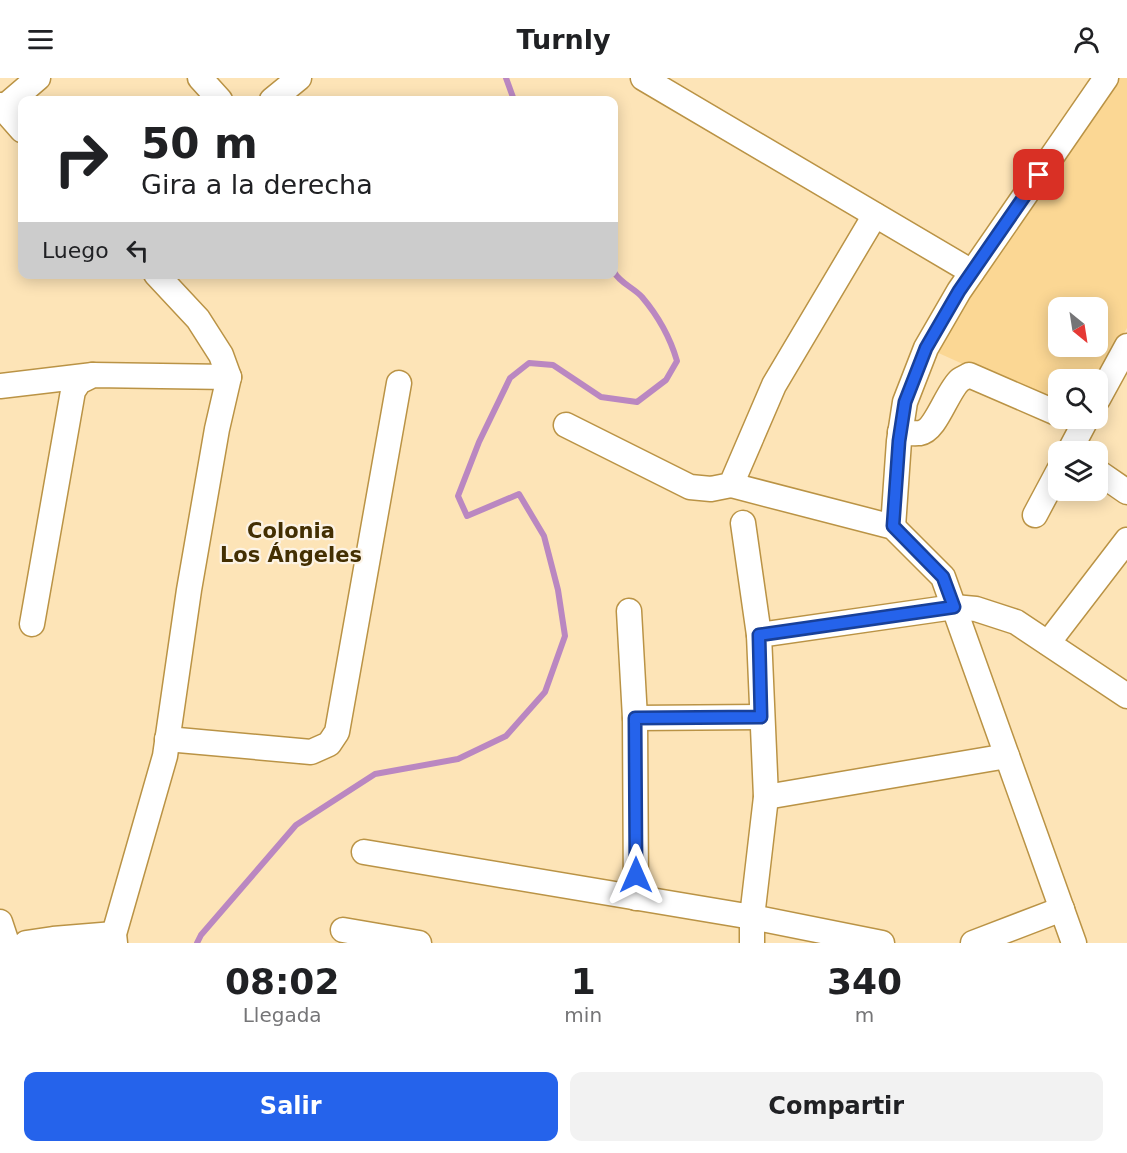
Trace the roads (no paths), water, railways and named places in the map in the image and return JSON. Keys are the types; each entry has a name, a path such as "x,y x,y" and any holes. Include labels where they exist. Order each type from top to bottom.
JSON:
{"street":[{"path":"18,126 1,107 38,78"},
{"path":"200,78 216,96"},
{"path":"277,96 299,78"},
{"path":"643,78 972,272"},
{"path":"893,526 900,432 905,402 926,348 972,272 1106,78"},
{"path":"731,485 774,385 876,215"},
{"path":"27,943 53,939 115,938 165,756 191,579 217,429 229,377 221,355 198,319 161,279"},
{"path":"1108,381 1127,346"},
{"path":"0,386 93,375 229,377"},
{"path":"32,624 73,392 79,382 93,375"},
{"path":"900,432 921,433 927,430 934,424 937,414 960,380 969,375 1048,409"},
{"path":"167,739 311,752 329,744 337,732 399,384"},
{"path":"566,425 690,487 711,489 731,485 893,526 943,577 1074,943"},
{"path":"1108,479 1127,492"},
{"path":"1035,515 1048,491"},
{"path":"743,523 759,635 766,797 752,917 752,943"},
{"path":"1048,643 1127,540"},
{"path":"759,635 954,607 976,609 1016,622 1127,696"},
{"path":"629,611 635,718 636,898"},
{"path":"635,718 761,717"},
{"path":"766,797 1007,756"},
{"path":"364,852 752,917 882,943"},
{"path":"974,943 1062,909"},
{"path":"0,922 7,943"},
{"path":"343,930 418,943"}],"waterway":[{"path":"506,78 513,96"},
{"path":"197,943 201,935 296,825 375,774 458,759 506,736 545,692 565,636 558,590 544,536 519,494 467,516 458,496 479,442 510,378 529,363 553,365 601,397 637,402 666,380 677,361 667,335 642,297 618,277"}],"district":[{"name":"Colonia Los Ángeles","path":"291,543"}]}
